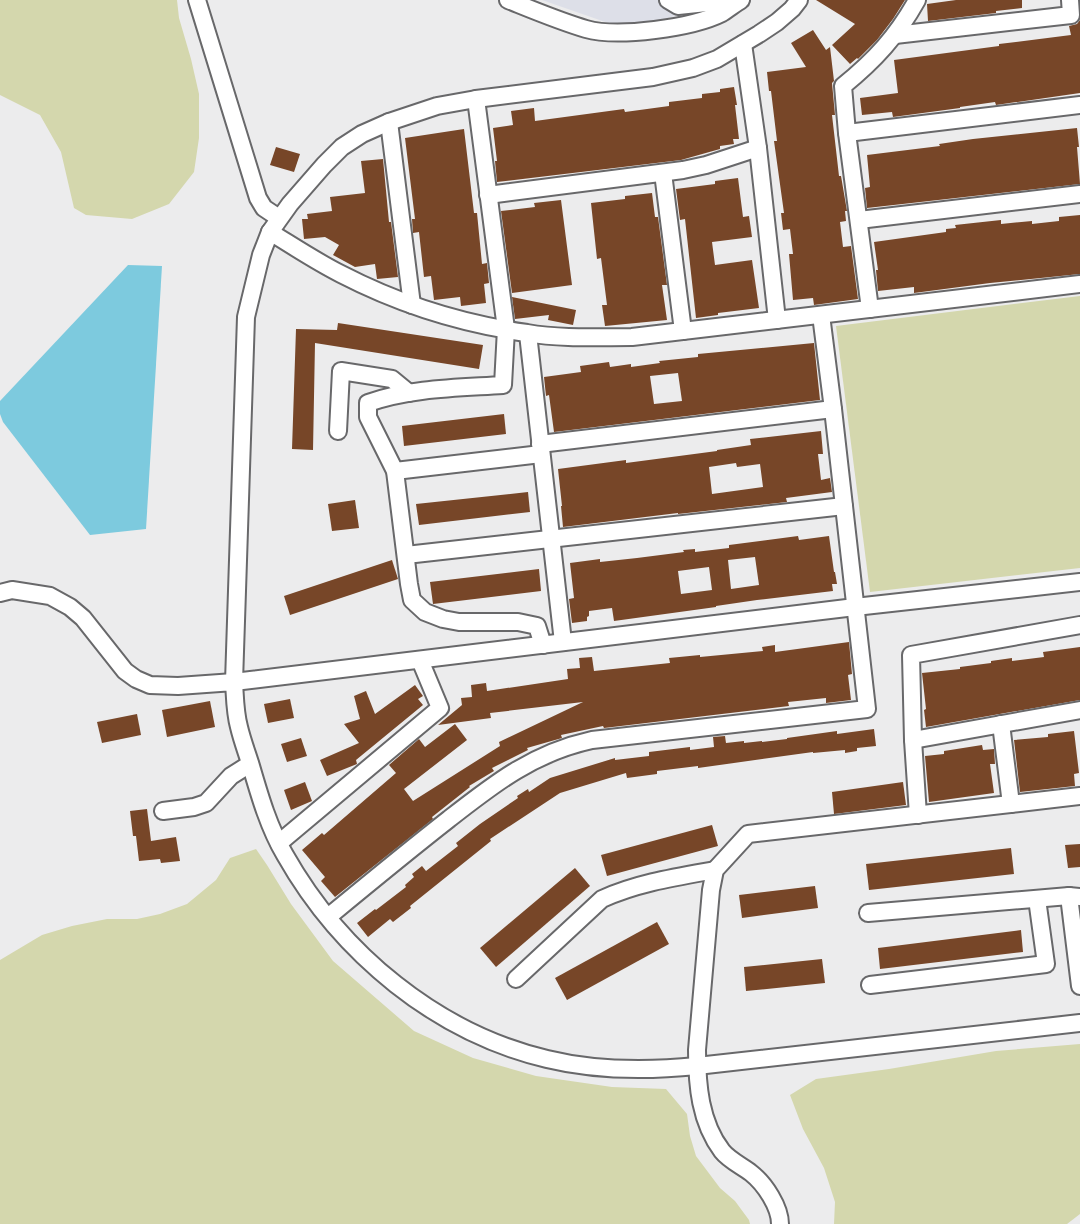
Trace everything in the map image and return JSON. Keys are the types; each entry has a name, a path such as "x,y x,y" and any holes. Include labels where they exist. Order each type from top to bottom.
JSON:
{"street":[{"path":"197,0 258,198 275,225 340,274 412,304 452,317 528,334 566,337 632,337 1080,284"},
{"path":"508,0 587,30 607,33 630,33 684,25 722,13 741,0"},
{"path":"668,0 678,6 735,0"},
{"path":"800,0 777,22 743,44 708,63 679,72 476,99 437,106 389,122 362,134 342,147 290,204 275,225 261,255 246,317 234,682 238,725 262,802 279,843 328,917 352,945 405,991 458,1026 514,1050 574,1065 640,1070 697,1066 1080,1023"},
{"path":"870,309 843,86 888,44 907,18 916,0"},
{"path":"895,34 1071,15 1070,0"},
{"path":"743,44 758,148 777,320"},
{"path":"476,99 506,329 503,385 409,393 380,399 368,403 368,417 395,471 412,600 425,612 442,620 518,622 537,626 543,645"},
{"path":"848,133 1080,105"},
{"path":"389,122 412,304"},
{"path":"488,195 663,173 706,165 758,148"},
{"path":"663,173 683,331"},
{"path":"859,220 1080,194"},
{"path":"328,917 500,780 544,756 569,746 592,740 867,709 821,315"},
{"path":"528,334 563,642"},
{"path":"368,414 339,424 341,371 392,379 409,393"},
{"path":"395,471 833,409"},
{"path":"406,555 844,506"},
{"path":"0,592 12,590 50,596 70,607 83,618 124,670 136,679 150,685 178,686 234,682 1080,582"},
{"path":"918,815 911,655 1080,625"},
{"path":"279,843 440,708 420,660"},
{"path":"913,740 1080,710"},
{"path":"1001,724 1011,804"},
{"path":"163,811 194,807 206,802 231,777 250,764"},
{"path":"780,1224 773,1199 753,1174 724,1153 708,1129 702,1109 697,1050 715,870 748,834 1080,796"},
{"path":"516,979 602,900 616,892 661,879 715,870"},
{"path":"868,913 1075,897 1080,986"},
{"path":"870,985 1046,964 1037,899"}],"shaded area":[{"path":"542,0 708,0 675,16 635,27 611,24"}],"green space":[{"path":"0,0 177,0 179,18 199,94 199,138 194,172 169,204 132,219 86,215 74,208 61,152 40,115 0,95"},
{"path":"1080,296 1080,568 870,592 836,326"},
{"path":"256,849 291,904 333,961 414,1031 473,1058 536,1076 612,1087 666,1089 687,1114 696,1156 720,1188 735,1201 750,1224 0,1224 0,960 42,935 72,926 107,919 137,919 160,914 187,904 216,880 230,858"},
{"path":"1080,1044 1080,1214 1067,1224 834,1224 835,1202 824,1168 803,1129 790,1095 816,1079 996,1051"}],"water":[{"path":"128,265 162,266 146,529 90,535 3,422 0,414 0,401"}],"building":[{"path":"816,0 905,0 877,40 850,64 832,45 855,24"},
{"path":"956,0 1022,0 1022,8 928,21 927,4"},
{"path":"1080,20 1080,93 996,105 995,102 893,117 892,112 862,115 860,98 898,93 894,60 1071,35 1069,26 1077,24"},
{"path":"813,30 826,50 830,47 835,115 832,115 839,176 841,176 847,211 845,211 846,221 840,222 843,247 851,246 858,299 814,305 813,298 793,300 789,254 793,254 790,229 783,230 781,213 784,213 774,141 777,141 767,72 806,67 791,43"},
{"path":"734,87 739,139 733,139 734,144 720,146 720,149 681,160 497,182 493,128 513,125 511,111 534,108 535,121 624,109 625,112 669,106 669,102 702,98 702,94 720,92 720,89"},
{"path":"1077,128 1080,184 867,208 865,188 870,187 867,155 940,146 939,144 973,139"},
{"path":"464,129 482,264 487,263 489,283 484,284 486,303 461,306 460,297 434,300 431,276 424,277 419,232 413,233 412,219 415,219 405,138"},
{"path":"276,147 300,154 294,172 270,165"},
{"path":"383,159 389,222 391,222 398,277 377,279 375,264 355,267 333,255 339,245 325,237 304,239 302,219 308,219 307,214 332,211 330,197 365,193 361,161"},
{"path":"738,178 743,217 749,216 752,237 712,242 715,265 752,260 759,308 696,318 685,219 680,220 676,189 715,184 715,181"},
{"path":"652,193 655,217 658,217 667,285 662,285 667,320 605,326 602,305 607,305 601,258 597,259 591,203"},
{"path":"561,200 572,285 512,293 501,211 535,207 534,203"},
{"path":"1080,215 1080,274 914,293 914,287 878,291 874,242 946,232 946,229 956,228 955,225 1001,220 1001,224 1032,221 1032,224 1059,221 1059,217"},
{"path":"512,297 576,310 573,325 548,320 549,315 515,319"},
{"path":"338,323 483,345 479,369 315,343 313,450 292,449 296,329 337,330"},
{"path":"814,343 820,400 554,432 544,377 581,372 580,366 609,362 610,367 631,364 631,367 660,363 659,361 698,357 698,354","holes":["678,373 682,401 654,404 650,376"]},
{"path":"504,414 506,434 404,446 402,426"},
{"path":"821,431 823,454 818,454 821,480 830,478 832,492 786,498 787,502 563,527 558,469 717,451 751,445 750,439","holes":["736,463 737,467 760,464 763,487 712,494 709,467"]},
{"path":"528,492 530,512 419,525 416,504"},
{"path":"355,500 359,528 332,531 328,504"},
{"path":"798,536 799,540 829,536 837,584 832,584 833,591 614,621 612,608 589,611 587,621 572,623 569,599 574,598 570,563 637,558 684,552 683,550 695,549 695,552 729,548 729,545","holes":["755,557 759,585 731,589 728,560","709,567 712,590 681,594 678,571"]},
{"path":"392,560 398,579 290,615 284,596"},
{"path":"539,569 541,591 433,604 430,582"},
{"path":"849,642 852,674 848,675 851,700 826,703 826,698 788,702 789,706 604,728 603,726 561,735 562,738 527,748 528,750 492,768 494,771 469,786 432,817 433,819 335,897 321,881 325,877 302,850 322,833 324,835 396,773 389,765 419,739 425,747 455,724 467,740 404,789 413,801 500,746 499,742 583,702 490,713 491,718 438,725 462,705 461,698 472,697 471,685 486,683 487,691 568,679 567,669 580,668 579,658 592,657 594,671 670,663 669,658 763,651 762,647 775,645 775,652"},
{"path":"1080,647 1080,700 926,727 922,673 960,669 960,667 1012,658 1012,661 1044,657 1043,652"},
{"path":"415,685 423,696 418,699 423,705 356,760 357,764 327,776 320,760 359,743 344,724 360,719 354,696 366,691 375,714"},
{"path":"290,699 294,718 268,723 264,704"},
{"path":"210,701 215,727 167,737 162,710"},
{"path":"137,714 141,735 102,743 97,722"},
{"path":"874,729 876,746 857,748 857,751 813,752 698,768 698,766 657,771 657,774 627,778 626,773 560,793 490,839 491,841 393,922 390,919 368,937 357,923 406,887 405,885 414,877 412,874 422,866 426,871 458,846 456,843 518,798 517,796 528,789 529,792 550,778 615,758 615,760 649,756 649,752 690,747 690,750 714,747 713,737 725,736 726,743 744,741 744,743 837,731 837,734"},
{"path":"1074,731 1079,773 1074,774 1075,786 1020,792 1014,740 1048,737 1048,734"},
{"path":"301,738 307,756 287,762 281,744"},
{"path":"982,745 983,750 994,749 995,764 990,764 994,793 929,802 925,756"},
{"path":"305,782 312,801 291,810 284,790"},
{"path":"903,782 906,805 834,814 832,792"},
{"path":"147,809 151,841 176,837 180,861 161,863 160,859 139,861 130,811"},
{"path":"712,825 718,846 607,876 601,855"},
{"path":"1080,844 1080,867 1068,868 1065,845"},
{"path":"1011,848 1014,874 869,890 866,864"},
{"path":"575,868 590,886 496,967 480,948"},
{"path":"815,886 818,908 742,918 739,895"},
{"path":"657,922 669,944 567,1000 555,978"},
{"path":"1021,930 1023,952 880,969 878,948"},
{"path":"822,959 825,983 746,991 744,967"}]}
